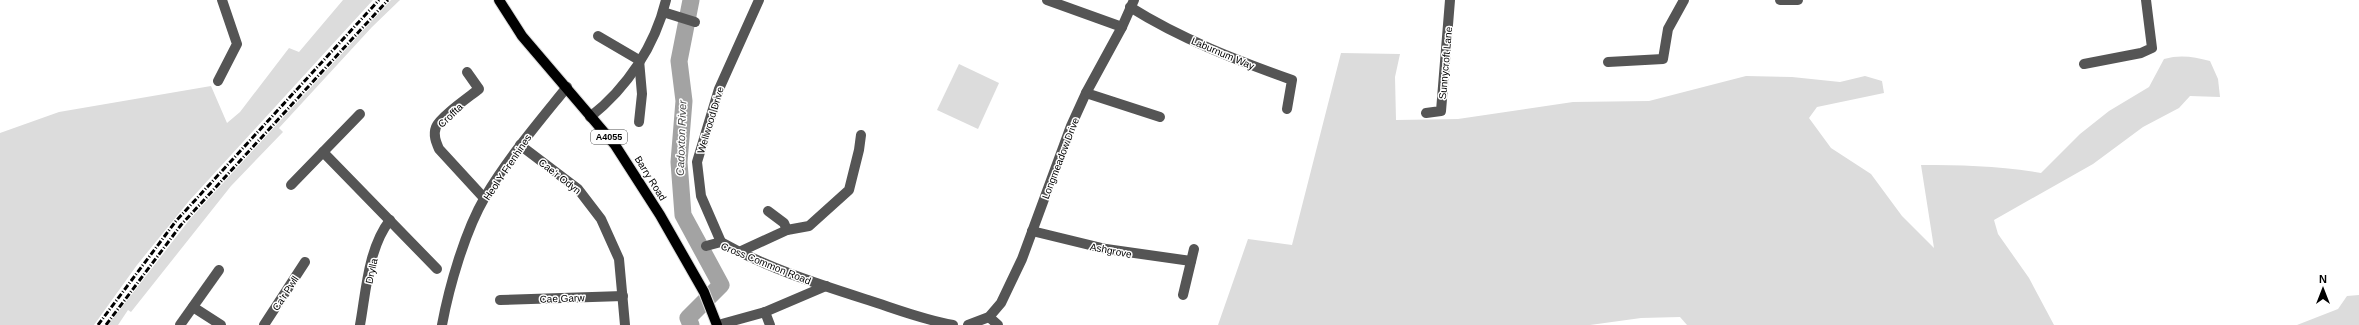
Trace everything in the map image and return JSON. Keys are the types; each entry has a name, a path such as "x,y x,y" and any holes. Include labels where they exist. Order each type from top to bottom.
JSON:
{"main road":[{"name":"Barry Road","path":"499,0 522,36 615,145 660,215 704,292 711,305 717,325"}],"street":[{"path":"218,81 237,44 222,0"},
{"path":"590,117 611,101 629,80 639,60 652,41 666,0"},
{"name":"Wellwood Drive","path":"721,242 701,196 697,162 719,89 758,0"},
{"path":"1047,0 1122,27"},
{"name":"Sunnycroft Lane","path":"1426,113 1441,111 1450,0"},
{"path":"1608,62 1664,59 1668,29 1684,0"},
{"path":"1780,0 1798,0"},
{"path":"2084,64 2141,53 2152,48 2146,0"},
{"name":"Longmeadow Drive","path":"989,317 1001,303 1022,259 1086,93 1122,27 1132,4"},
{"name":"Laburnum Way","path":"1132,4 1177,34 1227,57 1292,80 1287,109"},
{"path":"663,12 695,22"},
{"path":"598,36 639,60"},
{"path":"639,60 642,94 639,122"},
{"name":"Croffta","path":"466,72 479,89 438,123 435,132 435,141 439,149 484,198"},
{"name":"Heol Y Frenhines","path":"442,325 462,254 484,198 520,145 567,87"},
{"path":"1086,93 1160,117"},
{"path":"291,185 360,114"},
{"path":"739,252 787,230 809,226 849,190 859,150 861,135"},
{"name":"Cae'r Odyn","path":"520,145 569,181 597,211 619,259 625,325"},
{"path":"323,152 437,269"},
{"path":"768,211 784,223 787,230"},
{"name":"Drylla","path":"360,325 376,250 384,229 390,220"},
{"name":"Ashgrove","path":"1032,231 1106,249 1191,261"},
{"name":"Cross Common Road","path":"706,246 721,242 739,252 826,286 927,319 953,325"},
{"path":"1183,295 1194,249"},
{"name":"Ca'r Pwll","path":"264,325 305,262"},
{"path":"180,325 219,270"},
{"name":"Cross Common Road","path":"717,325 765,312 826,286"},
{"name":"Cae Garw","path":"500,300 623,296"},
{"path":"193,307 221,325"},
{"path":"765,312 770,325"},
{"path":"968,325 989,317 998,325"}],"shaded area":[{"path":"343,0 373,0 189,201 137,265 94,325 0,325 0,133 59,112 211,86 227,123 240,112 289,48 299,52"},
{"path":"391,0 400,0 372,27 279,128 283,132 231,186 131,312 128,310 118,325 108,325 190,219"},
{"path":"1341,53 1400,54 1395,77 1396,120 1458,119 1573,102 1649,101 1746,76 1792,77 1840,82 1865,76 1882,81 1884,93 1817,107 1809,118 1831,148 1871,174 1902,216 1934,248 1921,165 1981,166 2041,173 2080,134 2109,111 2149,87 2164,59 2170,57 2198,58 2210,61 2218,79 2220,97 2190,96 2179,108 2143,127 2093,164 1994,220 1998,234 2029,278 2054,325 1687,325 1680,317 1641,318 1590,325 1218,325 1248,239 1292,245"},
{"path":"959,64 999,83 978,129 937,110"},
{"path":"2359,295 2359,325 2297,325 2338,309 2347,296"}],"waterway":[{"name":"Cadoxton River","path":"691,0 679,61 684,101 679,162 683,215 721,285 688,318 691,325"}],"railway":[{"path":"98,325 176,221 379,0"},
{"path":"106,325 181,225 388,0"}]}
